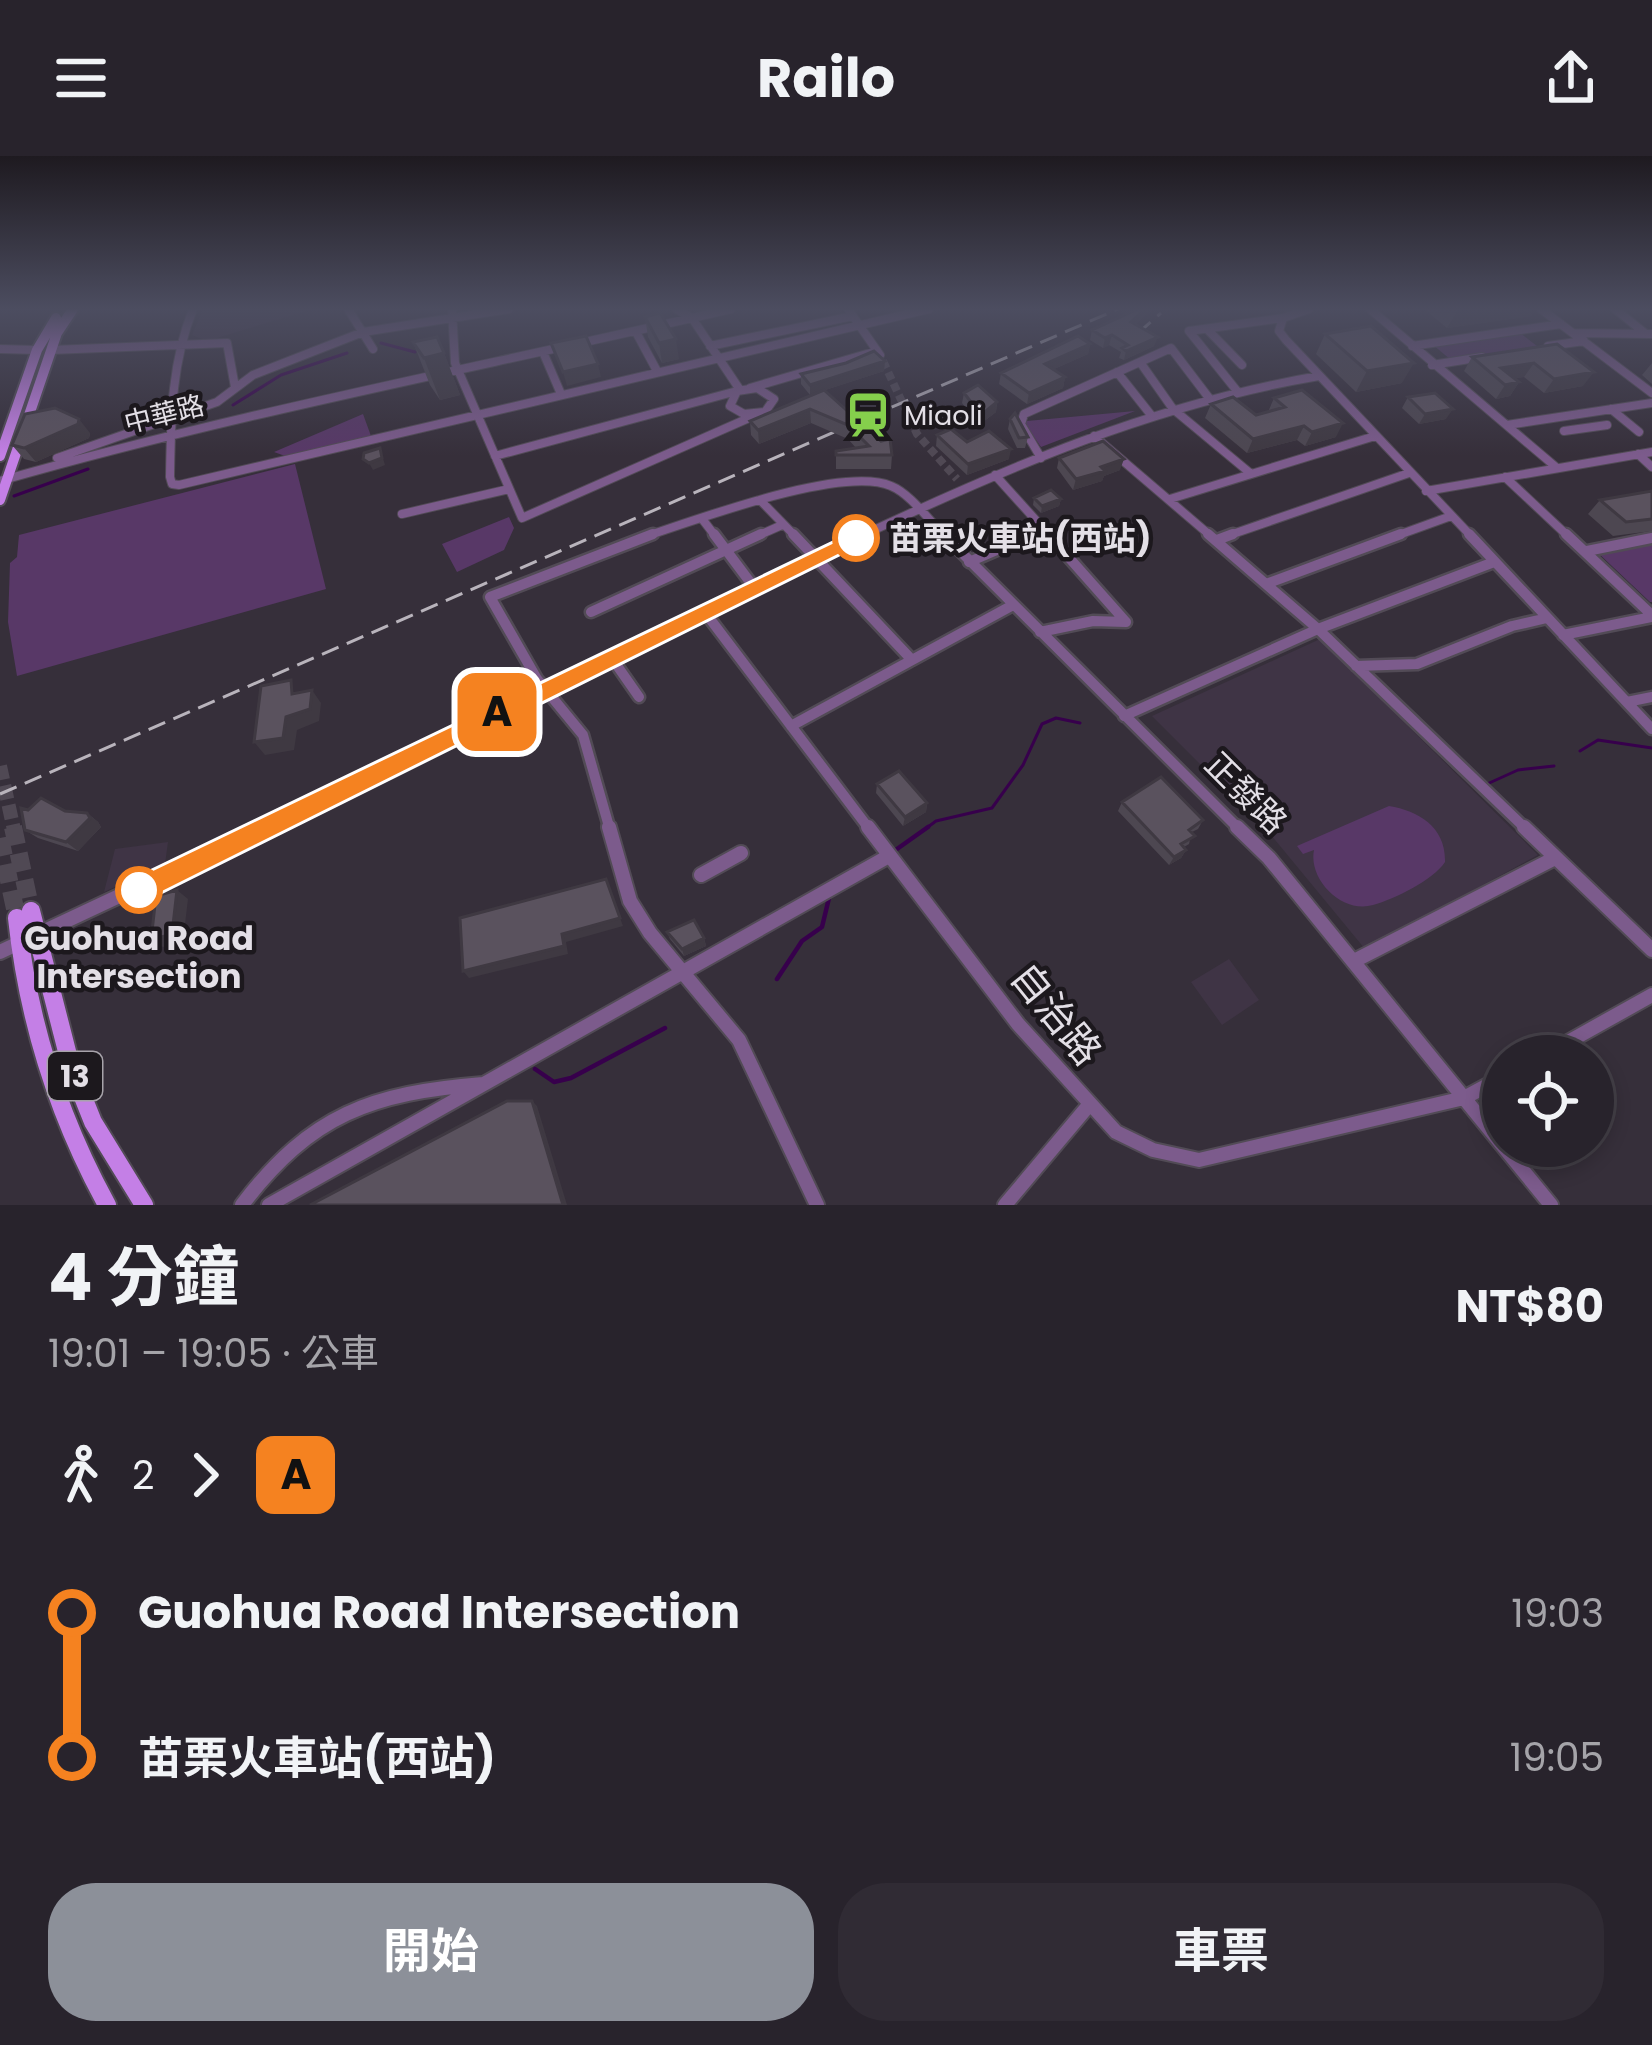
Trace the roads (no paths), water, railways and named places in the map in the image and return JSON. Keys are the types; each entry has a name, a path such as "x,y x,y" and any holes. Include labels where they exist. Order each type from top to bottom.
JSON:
{"main road":[{"path":"0,456 34,358"},
{"path":"0,500 2,481 48,358"},
{"name":"13","path":"107,1205 69,1137 9,948 24,914 39,935 71,1067 93,1123 144,1205"}],"street":[{"path":"176,358 170,477 172,484 179,485 713,358"},
{"path":"230,358 235,387"},
{"path":"2,481 217,402 235,387 303,358"},
{"path":"457,358 458,371 522,518 771,408 774,399 769,392 742,390 718,358"},
{"name":"中華路","path":"2,481 171,432 516,358"},
{"path":"546,358 561,394"},
{"path":"650,358 657,371"},
{"path":"495,455 853,358"},
{"path":"1041,458 1021,424 1024,414 1149,358"},
{"path":"1179,358 1209,398"},
{"path":"1211,358 1237,391"},
{"path":"1234,358 1241,365"},
{"path":"1303,358 1652,729"},
{"path":"1425,358 1557,468"},
{"path":"1432,365 1478,358"},
{"path":"1605,358 1652,393"},
{"path":"1140,362 1173,409 1250,473"},
{"path":"1118,371 1151,415"},
{"path":"9,948 168,876 916,510 962,483 995,475 1151,415 1237,391 1319,376"},
{"path":"730,406 742,390"},
{"path":"701,400 718,398 737,412 758,414"},
{"path":"1507,425 1652,403"},
{"path":"1611,409 1639,432"},
{"path":"1570,415 1586,428"},
{"path":"1564,431 1607,425"},
{"path":"1094,436 1318,629 1652,950"},
{"path":"1170,500 1375,436"},
{"path":"1426,491 1652,452"},
{"path":"1638,454 1652,466"},
{"path":"1217,540 1409,473"},
{"path":"995,475 1048,529 1126,622 1093,621 1040,632"},
{"path":"1505,477 1652,616"},
{"name":"正發路","path":"544,689 490,596 760,500 831,486 880,482 894,486 1269,858 1482,1120"},
{"path":"402,514 509,489"},
{"path":"760,500 912,660"},
{"path":"1267,584 1451,516"},
{"path":"703,520 753,586"},
{"path":"591,613 782,525"},
{"path":"969,562 1048,529"},
{"path":"1587,551 1652,538"},
{"path":"1124,716 1318,629 1494,562"},
{"path":"791,726 1012,605"},
{"name":"自治路","path":"704,611 1018,1024 1116,1132 1154,1150 1199,1160 1463,1097 1482,1088"},
{"path":"1562,635 1652,616"},
{"path":"1356,666 1417,664 1512,626 1547,619"},
{"path":"611,657 639,697"},
{"path":"544,689 588,747 630,901 642,926 685,972 748,1054 817,1205"},
{"path":"1627,702 1652,698"},
{"path":"701,875 741,853"},
{"path":"268,1205 888,856"},
{"path":"1354,961 1555,858"},
{"path":"1581,1035 1652,995"},
{"path":"242,1205 271,1163 314,1124 436,1087 489,1084"},
{"path":"1005,1205 1089,1105"},
{"name":"正發路","path":"1520,1167 1551,1205"}],"waterway":[{"path":"233,405 281,375 332,358"},
{"path":"14,496 88,469"},
{"path":"928,827 992,808 1023,765 1042,724 1056,718 1080,723"},
{"path":"1580,751 1598,740 1652,748"},
{"path":"1487,784 1518,770 1554,766"},
{"path":"897,849 928,827"},
{"path":"924,830 928,827"},
{"path":"777,979 802,941 822,927 829,898"},
{"path":"535,1069 554,1082 571,1078 665,1028"}],"tunnel":[{"path":"883,361 917,434 957,479"},
{"path":"0,766 14,830"},
{"path":"13,827 31,911"},
{"path":"0,838 17,918"}],"railway":[{"path":"0,794 1005,358"}],"place":[{"name":"Miaoli","path":"868,415"},
{"name":"苗栗火車站(西站)","path":"856,538"},
{"name":"Guohua Road Intersection","path":"139,890"}]}
